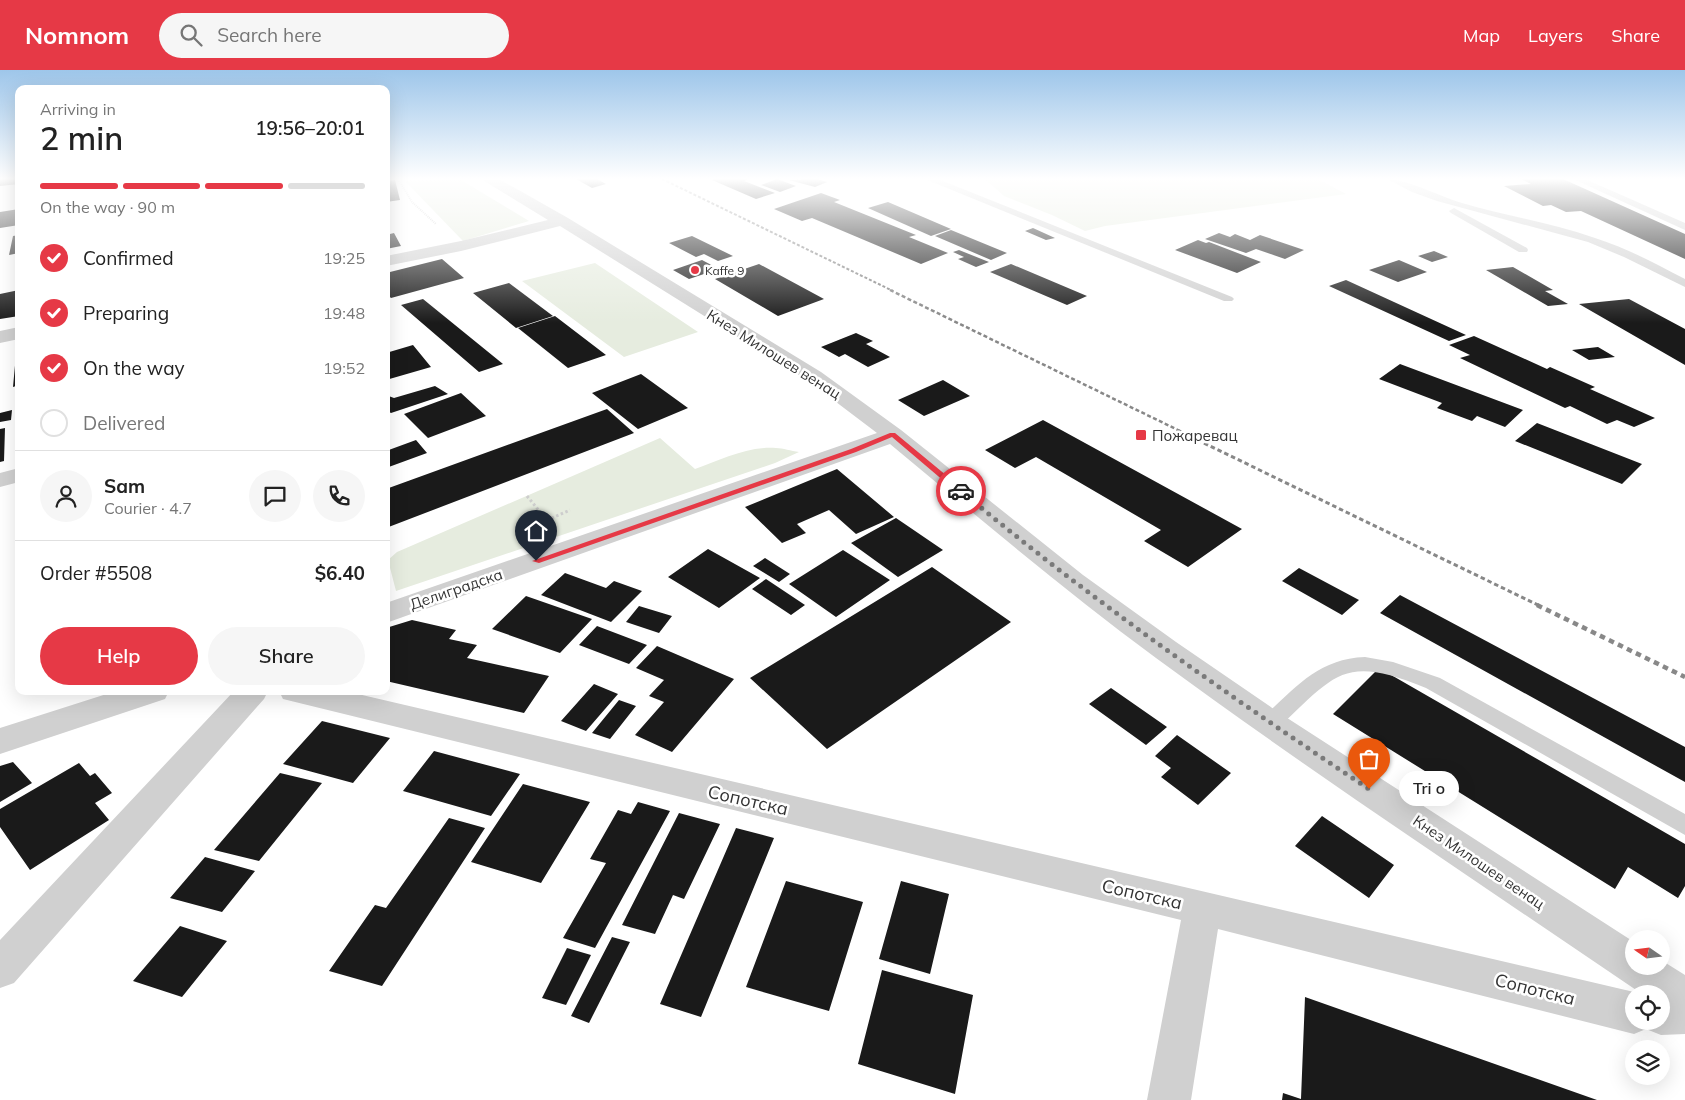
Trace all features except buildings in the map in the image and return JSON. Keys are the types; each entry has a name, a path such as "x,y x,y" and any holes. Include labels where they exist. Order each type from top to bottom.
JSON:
{"street":[{"path":"390,260 461,246 537,227"},
{"name":"Кнез Милошев венац","path":"572,227 814,376 893,435 1072,581 1270,723 1625,959"},
{"path":"0,337 15,334"},
{"name":"Делиградска","path":"390,612 893,435"},
{"path":"0,480 15,476"},
{"path":"0,741 142,695"},
{"path":"0,969 249,695"},
{"name":"Сопотска","path":"311,695 1625,1011"},
{"name":"Сопотска","path":"1170,1100 1202,908"},
{"name":"Кнез Милошев венац","path":"1649,975 1685,999"},
{"path":"1670,1014 1685,1013"}],"lane":[{"path":"1049,227 1228,299"},
{"path":"1482,227 1523,250"},
{"path":"1541,227 1591,240 1620,251 1685,284"},
{"path":"1270,723 1325,674 1342,667 1361,665 1384,667 1409,673 1433,684 1685,825"}],"path":[{"path":"440,227 461,246"},
{"path":"527,496 551,525"},
{"path":"547,520 570,510"}],"shaded area":[{"path":"450,227 509,227 463,241"},
{"path":"1077,227 1101,227 1085,231"},
{"path":"595,263 698,332 624,357 522,281"},
{"path":"660,438 695,469 734,454 755,449 779,448 799,452 775,463 396,591 390,568 390,558 397,552"}],"railway":[{"path":"761,227 893,291"},
{"path":"890,290 1180,431"},
{"path":"1177,430 1540,606"},
{"path":"1537,605 1685,677"}],"way so far":[{"path":"961,491 1072,581 1166,650 1369,789"}],"place":[{"name":"Kaffe 9","path":"695,270"},
{"name":"Пожаревац","path":"1141,435"},
{"name":"Tri o","path":"1369,789"}],"route":[{"path":"536,561 893,435 961,491"}]}
